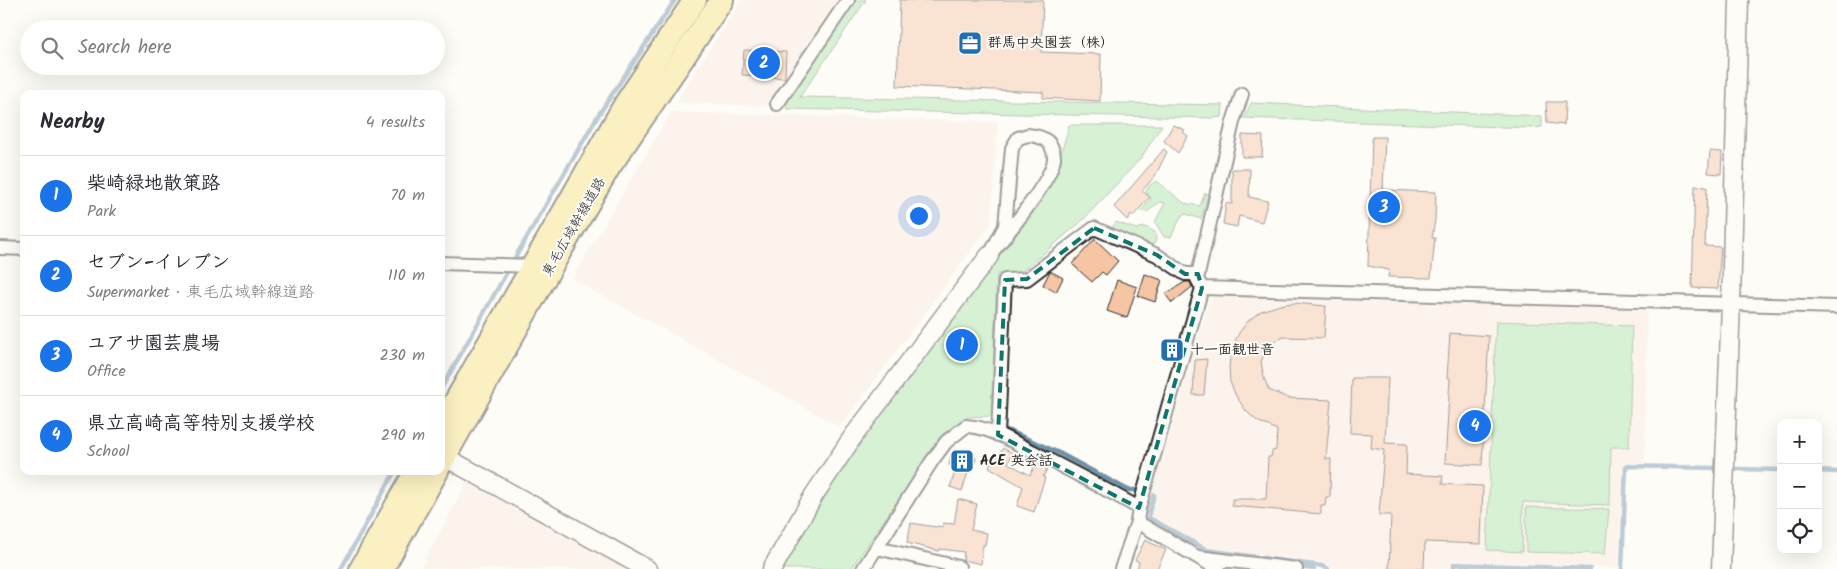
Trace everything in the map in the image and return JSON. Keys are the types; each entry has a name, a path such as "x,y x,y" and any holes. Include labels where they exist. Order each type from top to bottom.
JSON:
{"highway":[{"name":"東毛広域幹線道路","path":"445,419 626,103 695,0"},
{"name":"東毛広域幹線道路","path":"445,457 609,167 722,0"},
{"path":"361,569 414,475"},
{"name":"東毛広域幹線道路","path":"382,569 435,475"}],"street":[{"path":"777,104 848,0"},
{"path":"1721,569 1731,303 1739,0"},
{"path":"1121,569 1138,522 1139,508 1202,288 1197,279 1198,274 1233,122 1242,94"},
{"path":"772,569 814,495 852,438 989,256 1016,224 1050,171 1054,158 1050,144 1041,136 1028,135 1018,138 1012,148 1006,226 989,256"},
{"path":"998,435 1005,280 1027,279 1094,228 1157,255 1185,274 1198,274"},
{"path":"0,248 20,249"},
{"path":"445,263 532,266"},
{"path":"1202,288 1837,307"},
{"path":"864,569 932,460 951,437 966,426 977,427 998,435 1093,482 1139,508"},
{"path":"445,466 647,569"},
{"path":"1138,522 1218,569"},
{"path":"877,548 958,567"},
{"path":"1198,557 1296,569"}],"highlighted area":[{"path":"1094,228 1157,255 1185,274 1198,274 1202,288 1139,508 998,435 1005,280 1027,279"}],"shaded area":[{"path":"742,0 840,0 768,106 676,103 691,77"},
{"path":"671,112 998,122 991,224 840,427 572,279"},
{"path":"1218,294 1647,310 1645,463 1624,463 1618,568 1452,561 1451,569 1333,569 1323,563 1207,547 1147,519 1146,512 1209,300"},
{"path":"468,479 630,569 420,569"}],"green space":[{"path":"856,0 866,0 800,97 1223,105 1222,117 787,109 786,99"},
{"path":"1251,103 1542,116 1542,127 1244,118"},
{"path":"1069,125 1162,125 1141,158 1083,220 1024,270 1015,273 997,274 991,416 968,417 943,434 851,569 781,569 864,434 1056,172"},
{"path":"1157,181 1184,203 1200,206 1205,193 1208,194 1201,219 1186,214 1182,215 1171,237 1164,237 1155,222 1165,203 1160,202 1147,212 1141,211 1151,199 1146,191 1150,185"},
{"path":"1116,222 1136,229 1145,227 1155,232 1156,240 1151,249 1111,230"},
{"path":"1496,321 1632,326 1629,447 1611,447 1610,505 1523,502 1522,552 1487,550"},
{"path":"1526,507 1609,509 1605,554 1526,552"}],"building":[{"name":"群馬中央園芸（株）","path":"900,0 1043,0 1041,52 1101,54 1100,101 1043,98 1043,92 897,86"},
{"path":"744,50 786,52 785,78 742,75"},
{"path":"1546,102 1565,102 1564,125 1547,123"},
{"path":"1173,125 1185,130 1183,132 1188,136 1178,153 1164,141"},
{"path":"1242,135 1263,136 1262,157 1242,157"},
{"path":"1372,137 1385,137 1383,190 1436,192 1432,238 1435,238 1431,278 1388,277 1389,270 1368,266"},
{"path":"1164,149 1167,152 1155,176 1142,191 1150,197 1127,220 1114,207"},
{"path":"1710,151 1722,152 1721,174 1708,173"},
{"path":"1232,169 1250,169 1249,197 1268,201 1262,222 1239,216 1237,227 1223,224 1226,203 1232,204"},
{"path":"1695,186 1707,187 1705,246 1721,247 1718,289 1692,288"},
{"path":"1095,239 1118,261 1106,275 1102,272 1092,282 1072,264"},
{"path":"1050,271 1063,278 1056,292 1043,285"},
{"path":"1145,274 1162,280 1155,302 1138,296"},
{"path":"1117,280 1137,287 1127,318 1107,311"},
{"path":"1185,282 1190,282 1192,287 1172,303 1165,294"},
{"path":"1294,303 1326,306 1324,338 1284,337 1272,342 1266,349 1261,362 1264,378 1269,390 1288,398 1331,400 1326,459 1331,459 1330,497 1326,497 1325,506 1321,505 1321,514 1232,506 1232,499 1266,499 1268,457 1271,457 1272,451 1276,450 1277,430 1257,421 1246,411 1236,396 1230,382 1231,349 1248,321 1261,311"},
{"path":"1450,333 1489,336 1482,465 1445,463 1450,378 1447,378"},
{"path":"1207,359 1204,395 1193,395 1195,360"},
{"path":"1352,378 1388,378 1385,443 1407,444 1406,474 1443,476 1442,484 1483,486 1481,544 1425,542 1424,569 1389,569 1391,515 1379,515 1384,450 1371,448 1372,434 1350,433"},
{"path":"1003,448 1012,453 1008,463 1030,475 1036,464 1047,469 1043,477 1045,478 1034,512 1017,506 1023,487 989,467 994,454 998,457"},
{"path":"952,453 976,458 973,470 969,469 962,491 950,487 957,466 949,465"},
{"path":"958,499 977,504 971,530 987,533 985,545 983,545 981,564 963,560 964,552 940,549 939,551 907,543 911,523 936,527 943,527 943,523 954,524"},
{"path":"1145,540 1166,550 1157,569 1137,569 1139,562 1135,560"}],"waterway":[{"path":"445,382 599,114 675,0"},
{"path":"1007,430 1059,453 1128,490 1135,490"},
{"path":"1622,569 1626,466 1716,468"},
{"path":"1735,469 1777,470"},
{"path":"1822,471 1837,472"},
{"path":"341,569 393,475"},
{"path":"1154,495 1149,518 1207,550 1322,566 1328,569"},
{"path":"1454,569 1454,564 1590,569"},
{"path":"1298,567 1314,569"}],"place":[{"name":"群馬中央園芸（株）","path":"970,43"},
{"name":"セブン-イレブン","path":"764,63"},
{"name":"ユアサ園芸農場","path":"1384,207"},
{"name":"柴崎緑地散策路","path":"962,345"},
{"name":"十一面観世音","path":"1172,350"},
{"name":"県立高崎高等特別支援学校","path":"1475,426"},
{"name":"ACE 英会話","path":"962,461"}]}
